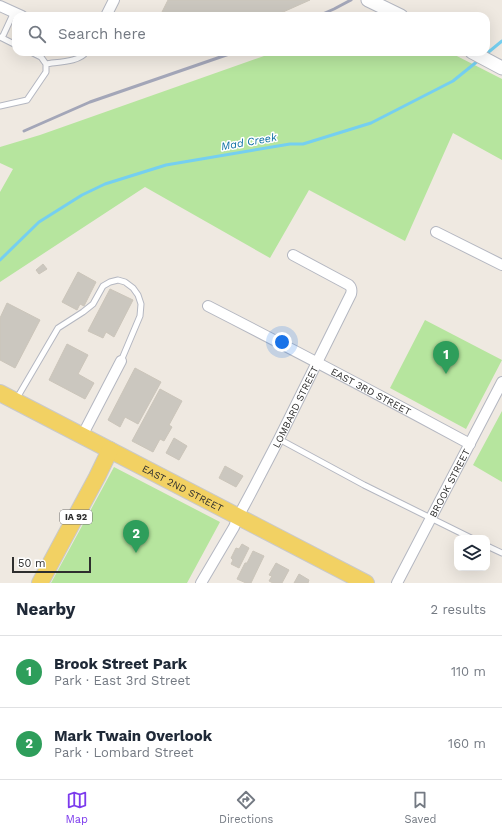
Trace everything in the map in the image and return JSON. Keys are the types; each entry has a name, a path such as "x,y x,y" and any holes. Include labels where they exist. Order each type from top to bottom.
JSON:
{"main road":[{"name":"EAST 2ND STREET","path":"0,393 366,583"},
{"name":"IA 92","path":"40,583 94,483 110,450"}],"street":[{"path":"108,12 114,0"},
{"path":"368,0 393,12"},
{"path":"0,6 14,12"},
{"path":"480,56 502,68"},
{"path":"436,232 502,265"},
{"name":"LOMBARD STREET","path":"201,583 234,527 352,294 352,290 349,285 293,255"},
{"name":"EAST 3RD STREET","path":"208,306 470,444"},
{"path":"82,436 121,362"},
{"name":"BROOK STREET","path":"396,583 502,382"}],"lane":[{"path":"12,22 1,37 12,43"},
{"path":"0,106 27,100 46,72 46,64 39,56"},
{"path":"46,64 78,59 83,56"},
{"path":"15,401 58,328 93,304 103,286 118,280 125,282 133,288 138,295 141,304 140,316 121,362"},
{"path":"278,439 364,485 431,517 464,535"},
{"path":"490,547 502,553"}],"green space":[{"path":"264,56 457,56 502,79 502,160 453,133 405,241 309,190 270,258 145,187 0,282 0,192 13,169 0,163 0,147 40,135"},
{"path":"425,320 502,360 466,429 390,388"},
{"path":"502,411 502,482 473,465"},
{"path":"114,467 220,522 187,583 51,583"}],"building":[{"path":"168,0 310,0 283,12 162,12"},
{"path":"43,264 47,269 39,274 36,270"},
{"path":"78,272 96,282 84,306 80,304 77,310 62,302"},
{"path":"110,289 133,300 114,337 106,332 103,338 88,331"},
{"path":"7,303 40,320 15,368 0,360 0,318"},
{"path":"67,344 88,355 78,374 94,383 85,399 49,380"},
{"path":"135,368 161,382 138,424 125,417 120,427 108,420"},
{"path":"160,389 182,401 169,425 172,427 164,441 160,439 153,452 132,441"},
{"path":"174,438 187,446 179,460 166,453"},
{"path":"225,466 243,476 236,487 219,478"},
{"path":"242,544 249,548 239,568 231,564 233,560 231,558 236,548 239,549"},
{"path":"253,551 264,556 251,583 246,583 237,579"},
{"path":"276,563 289,570 282,583 273,583 269,581 272,576 269,575"},
{"path":"299,574 309,580 308,583 294,583"}],"waterway":[{"name":"Mad Creek","path":"490,51 502,41"},
{"name":"Mad Creek","path":"0,260 39,222 82,195 105,184 166,165 290,144 303,144 371,123 453,81 479,60"}],"railway":[{"path":"327,12 351,0"},
{"path":"24,131 90,102 223,56"}],"place":[{"name":"Brook Street Park","path":"446,374"},
{"name":"Mark Twain Overlook","path":"136,553"}]}
